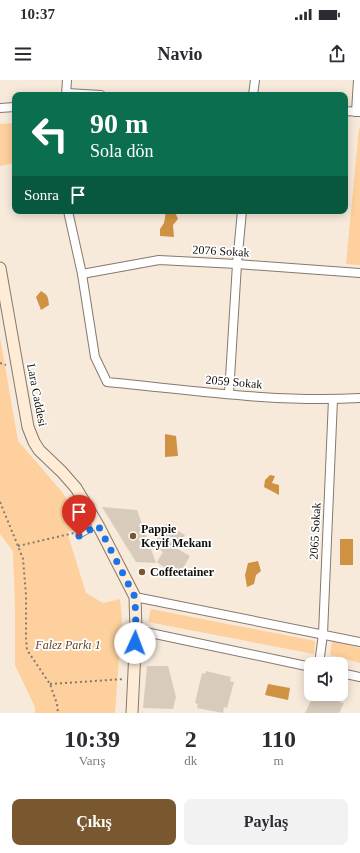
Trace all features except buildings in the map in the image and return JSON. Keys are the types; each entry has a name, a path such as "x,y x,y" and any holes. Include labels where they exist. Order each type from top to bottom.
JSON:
{"street":[{"path":"67,80 67,92"},
{"path":"254,80 254,92"},
{"path":"348,111 358,112 358,80"},
{"path":"0,108 12,107"},
{"path":"69,214 82,274"},
{"path":"229,394 242,214"},
{"name":"2076 Sokak","path":"82,274 159,260 360,273"},
{"name":"Lara Caddesi","path":"0,268 28,427 39,450 76,488 98,525 135,597 136,630 132,713"},
{"name":"2059 Sokak","path":"82,274 95,357 107,382 253,397 333,399 360,398"},
{"name":"2065 Sokak","path":"320,657 323,634 333,399"},
{"path":"135,597 360,642"},
{"path":"136,630 304,666"},
{"path":"348,674 360,677"}],"lane":[{"path":"78,535 98,525"}],"path":[{"path":"0,502 22,559 26,595 27,650 50,684 58,713"},
{"path":"18,546 78,535"},
{"path":"50,684 124,680 125,673"}],"green space":[{"path":"12,123 12,164 0,166 0,124"},
{"path":"359,128 360,129 360,265 346,264"},
{"name":"Falez Parkı 1","path":"0,337 18,441 63,493 83,528 67,532 86,593 103,603 120,599 122,618 115,713 35,713 35,707 15,665 13,551 0,534"},
{"path":"151,609 315,641 314,654 148,622"},
{"path":"332,641 360,648 360,663 348,660 348,657 330,655"}],"shaded area":[{"path":"166,214 176,214 178,219 173,225 174,237 160,236 160,229 164,223"},
{"path":"41,291 47,296 49,305 41,310 36,297"},
{"path":"165,434 176,436 178,456 165,457"},
{"path":"270,475 275,476 272,483 279,485 279,495 264,487 265,480"},
{"path":"340,539 353,539 353,565 340,565"},
{"path":"258,561 261,571 256,575 254,584 247,587 245,575 248,563"},
{"path":"268,684 290,688 288,700 265,695"}],"place":[{"name":"Pappie Keyif Mekanı","path":"133,536"},
{"name":"Coffeetainer","path":"142,572"}],"route":[{"path":"79,536 98,525 112,551 135,597 135,643"}]}
